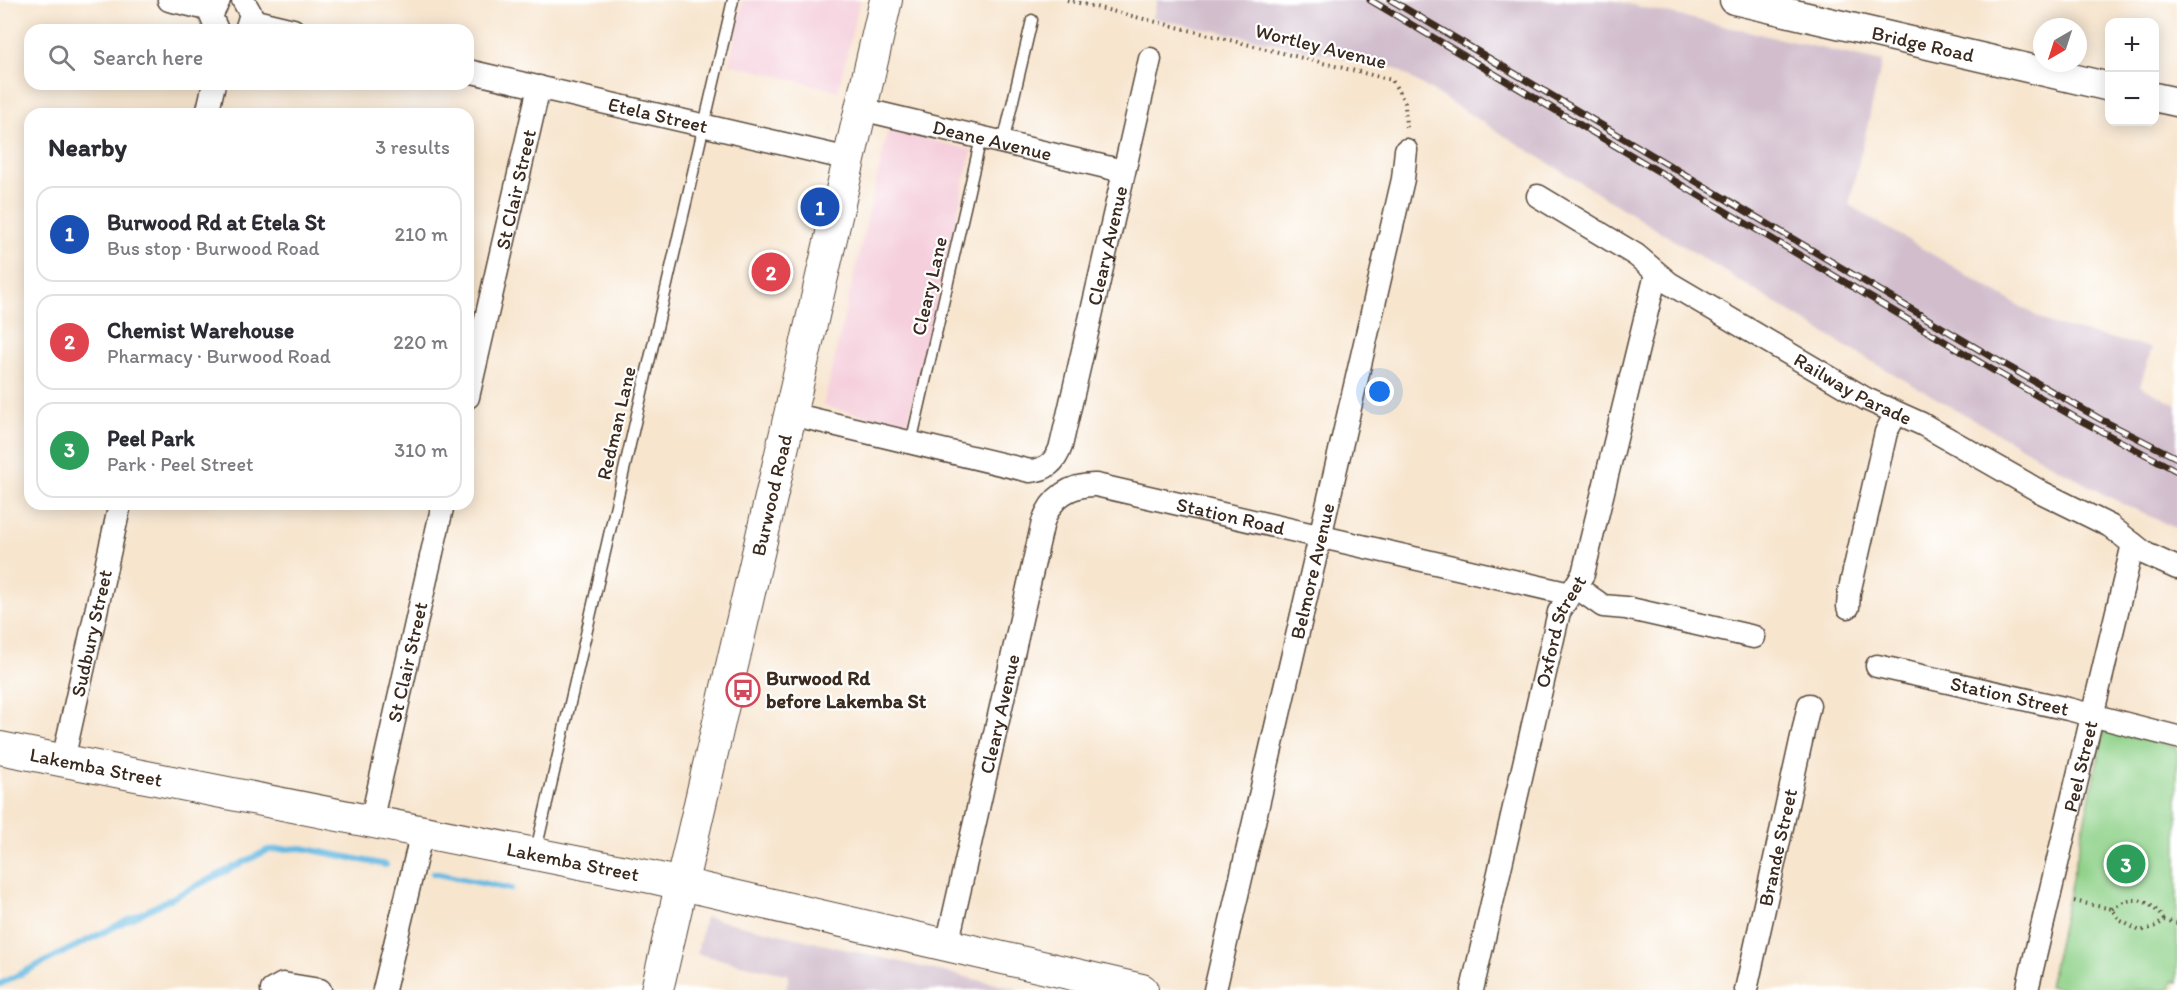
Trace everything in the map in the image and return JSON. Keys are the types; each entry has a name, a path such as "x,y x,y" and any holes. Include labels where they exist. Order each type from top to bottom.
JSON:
{"main road":[{"name":"Burwood Road","path":"657,990 886,0"},
{"name":"Lakemba Street","path":"0,748 535,854 1142,990"}],"street":[{"path":"169,0 216,13"},
{"name":"Bridge Road","path":"1734,0 2105,86"},
{"path":"247,17 272,24"},
{"name":"Cleary Avenue","path":"911,443 1030,471 1049,465 1061,446 1150,59"},
{"name":"Etela Street","path":"474,72 849,159"},
{"name":"St Clair Street","path":"474,371 539,87"},
{"path":"208,108 213,90"},
{"path":"2159,98 2177,102"},
{"name":"Deane Avenue","path":"861,109 1123,171"},
{"name":"Belmore Avenue","path":"1215,990 1403,179 1406,150"},
{"name":"Railway Parade","path":"1538,196 1636,255 1656,274 1896,414 1922,424 2041,492 2110,526 2146,554 2177,568"},
{"name":"Oxford Street","path":"1472,990 1559,612 1583,574 1656,274"},
{"path":"791,414 911,443"},
{"path":"1848,607 1849,593 1886,432 1896,414"},
{"name":"Station Road","path":"1066,491 1079,485 1096,485 1573,591 1603,606 1626,608 1754,637"},
{"name":"Cleary Avenue","path":"947,945 1043,522 1049,507 1066,491"},
{"name":"Sudbury Street","path":"63,760 119,510"},
{"name":"St Clair Street","path":"371,822 443,510"},
{"name":"Peel Street","path":"2027,990 2133,544"},
{"name":"Station Street","path":"1877,666 2177,737"},
{"name":"Brande Street","path":"1746,990 1809,705"},
{"path":"384,990 422,832"},
{"path":"272,990 283,984 320,990"}],"lane":[{"name":"Redman Lane","path":"535,854 733,0"},
{"path":"1003,142 1032,20"},
{"name":"Cleary Lane","path":"911,443 981,138"}],"path":[{"name":"Wortley Avenue","path":"1067,0 1392,80 1405,103 1406,150"},
{"path":"2112,909 2126,901 2143,900 2151,904 2164,920 2177,923"},
{"path":"2074,901 2112,909 2130,927 2140,931 2157,926 2164,920"}],"shaded area":[{"path":"743,0 860,0 838,91 729,64"},
{"path":"1157,0 1610,0 1882,62 1849,205 2050,324 2152,348 2140,386 2177,405 2177,529 2105,495 1845,346 1395,68 1153,18"},
{"path":"888,130 972,150 907,426 823,406"},
{"path":"705,917 1022,990 786,990 789,975 697,954"}],"green space":[{"path":"2104,731 2177,747 2177,982 2172,981 2170,990 2067,990 2049,986"}],"waterway":[{"path":"0,984 268,850 302,848 386,865"},
{"path":"433,873 511,889"}],"railway":[{"path":"1370,0 1991,369 2076,418 2177,471"},
{"path":"1391,0 1995,359 2100,419 2177,458"}],"place":[{"name":"Burwood Rd at Etela St","path":"820,207"},
{"name":"Chemist Warehouse","path":"771,272"},
{"name":"Burwood Rd before Lakemba St","path":"743,690"},
{"name":"Peel Park","path":"2126,864"}]}
